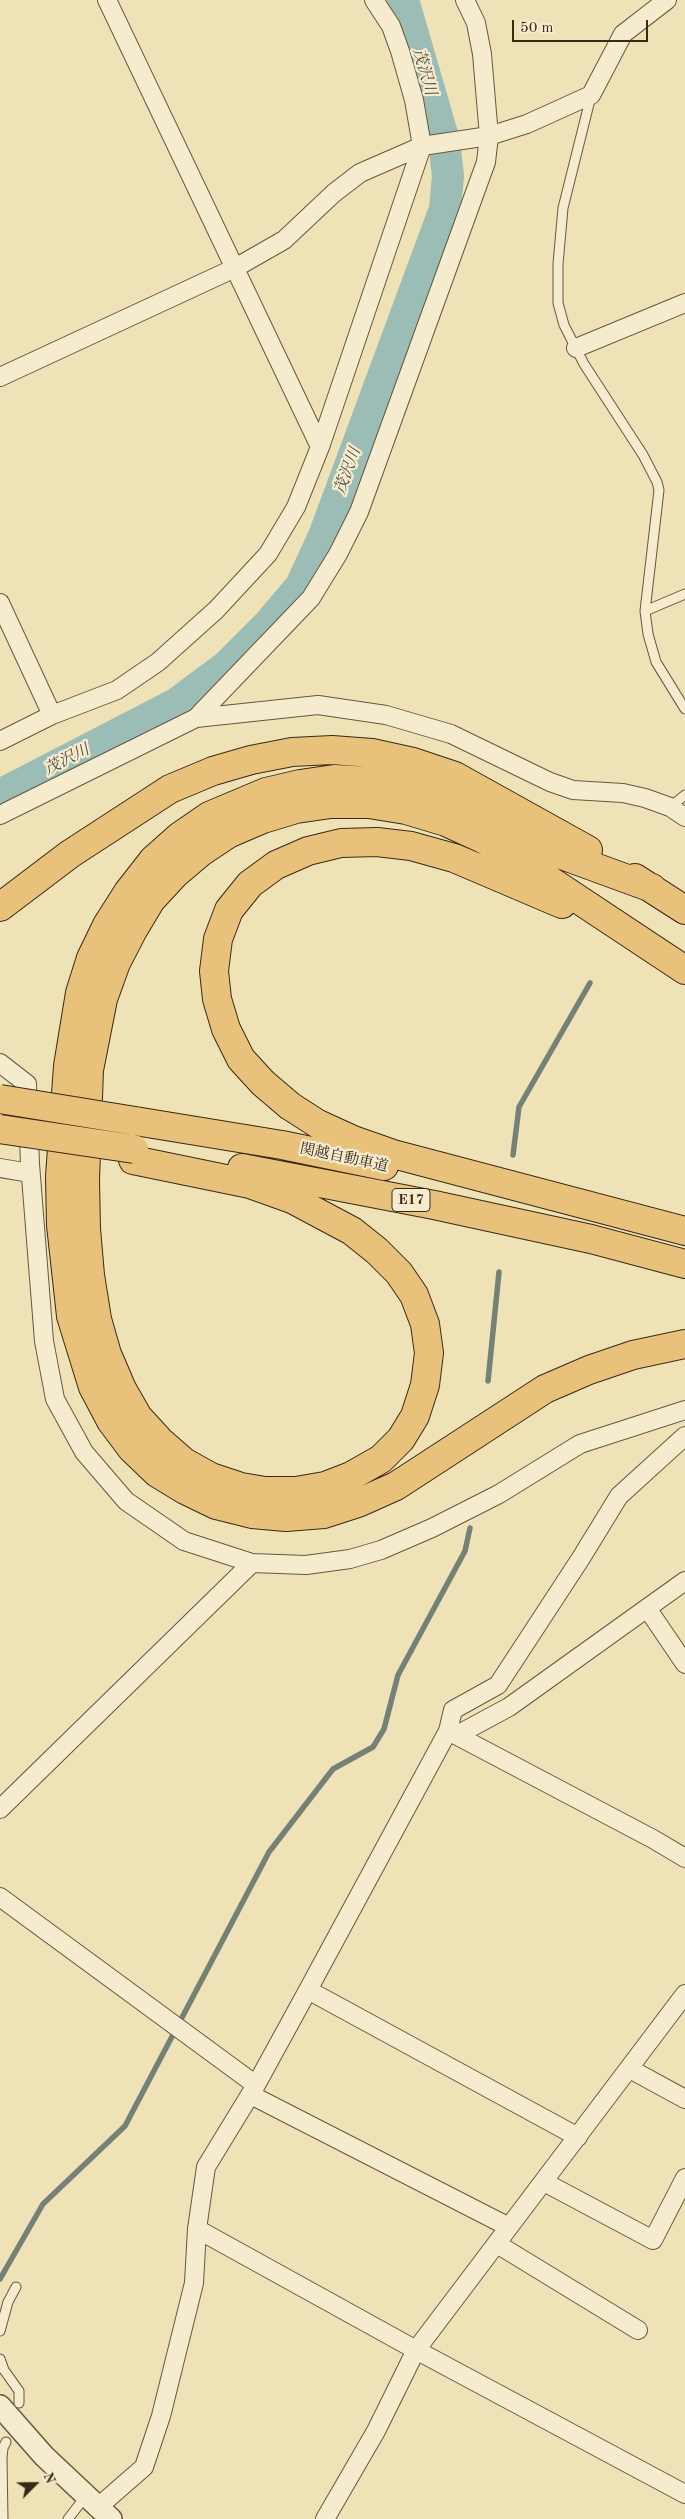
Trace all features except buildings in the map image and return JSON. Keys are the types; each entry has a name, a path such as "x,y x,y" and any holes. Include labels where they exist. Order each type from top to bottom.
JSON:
{"highway":[{"path":"0,907 70,854 170,789 213,771 252,760 292,752 332,750 372,752 413,762 455,776 552,828 685,910"},
{"path":"652,888 560,854 453,800 414,788 372,781 334,779 300,784 266,792 209,816 180,836 153,860 128,892 107,924 92,958 80,994 68,1066 60,1176 62,1234 71,1316 93,1387 111,1421 132,1449 157,1473 185,1490 216,1505 252,1514 286,1517 324,1514 358,1503 396,1486 545,1390 589,1370 633,1355 685,1344"},
{"path":"0,1139 134,1155 250,1184 292,1199 352,1232 378,1251 399,1272 414,1295 425,1324 428,1353 425,1385 415,1416 401,1438 380,1459 351,1476 324,1486 296,1491 265,1491 241,1487 211,1477 184,1462 160,1442 138,1417 122,1390 107,1354 97,1319 90,1275 86,1229 85,1180 89,1070 103,999 116,963 132,930 151,900 175,874 201,852 228,834 263,819 296,809 341,804 369,804 406,810 446,822 519,860 685,970"},
{"path":"625,932 454,858 403,845 377,842 341,843 308,851 276,865 250,884 229,910 218,939 214,971 217,999 226,1030 241,1059 263,1084 290,1106 318,1124 393,1154 685,1230"},
{"name":"関越自動車道","path":"0,1099 282,1145 410,1171 685,1235"},
{"name":"関越自動車道","path":"0,1129 134,1155 284,1175 591,1239 685,1264"}],"street":[{"path":"107,0 320,447"},
{"path":"0,741 52,715 117,690 158,662 216,610 268,554 296,507 320,447 429,145 391,26 374,0"},
{"path":"0,815 196,718 311,598 338,554 359,512 486,162 482,54 476,23 464,0"},
{"path":"0,377 235,268 284,240 334,193 360,173 429,145 485,136 527,124 592,95 623,34 667,0"},
{"path":"576,348 685,302"},
{"path":"0,603 52,715"},
{"path":"196,718 318,705 386,715 451,734 550,782 573,790 623,793 645,798 670,807 685,817"},
{"path":"0,1063 27,1084 30,1173 44,1341 55,1399 84,1452 126,1501 184,1540 252,1563 306,1565 350,1559 381,1550 432,1528 499,1494 580,1444 685,1410"},
{"path":"0,1168 30,1173"},
{"path":"7,2406 44,2456 97,2508 144,2467 161,2416 194,2283 197,2229 206,2167 253,2090 452,1733 453,1710 498,1684 581,1558 619,1496 685,1436"},
{"path":"0,1809 252,1563"},
{"path":"452,1733 509,1707 685,1581"},
{"path":"647,1608 685,1664"},
{"path":"452,1733 653,1839 685,1858"},
{"path":"0,1897 253,2090 509,2227"},
{"path":"308,1990 578,2137"},
{"path":"325,2519 376,2431 416,2350 685,1994"},
{"path":"630,2069 685,2098"},
{"path":"544,2182 653,2240 685,2178"},
{"path":"197,2229 416,2350 685,2494"},
{"path":"497,2244 638,2330"}],"lane":[{"path":"592,95 563,208 558,264 558,303 564,326 576,348 658,482 660,490 645,611 648,634 656,662 685,709"},
{"path":"645,611 685,594"},
{"path":"670,807 685,795"},
{"path":"0,2331 8,2302 16,2287"},
{"path":"0,2359 4,2370 19,2391 7,2406"},
{"path":"3,2519 2,2458 6,2442"},
{"path":"68,2519 97,2508"}],"waterway":[{"name":"茂沢川","path":"0,795 176,704 227,666 268,625 301,586 324,536 445,209 448,176 444,141 403,0"},
{"path":"513,1155 519,1107 590,983"},
{"path":"488,1381 499,1272"},
{"path":"0,2279 43,2204 125,2126 269,1852 333,1769 373,1747 384,1729 398,1675 465,1551 470,1528"}]}
